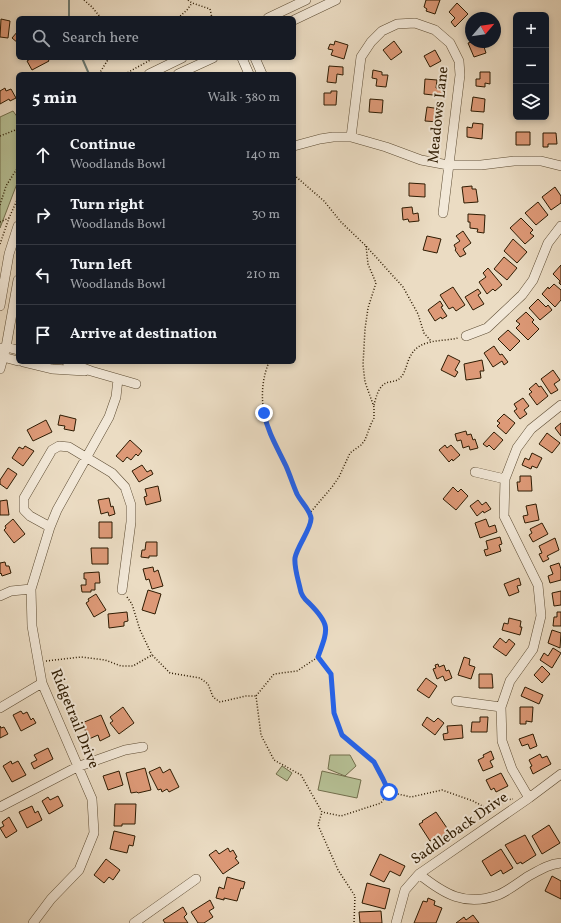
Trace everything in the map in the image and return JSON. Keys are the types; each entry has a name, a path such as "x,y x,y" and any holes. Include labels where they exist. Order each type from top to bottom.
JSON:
{"street":[{"path":"272,16 306,0"},
{"path":"296,19 336,0"},
{"name":"Meadows Lane","path":"351,137 361,57 371,42 382,31 397,24 415,23 435,30 450,43 458,61 460,75 443,213"},
{"path":"153,72 178,60"},
{"path":"182,72 209,60"},
{"path":"243,60 248,72"},
{"path":"256,60 261,72"},
{"path":"296,145 333,137 351,137 386,147 421,160 448,165 481,166 514,162 541,161 561,166"},
{"path":"466,336 488,328 522,294 533,280 548,244 561,226"},
{"path":"0,306 9,254 16,232"},
{"path":"0,369 16,289"},
{"path":"3,348 16,350"},
{"path":"2,356 16,360"},
{"path":"31,364 52,369 91,371"},
{"path":"73,364 91,371 136,384"},
{"name":"Ridgetrail Drive","path":"33,923 51,899 79,870 94,833 92,799 42,683 37,662 32,626 31,589 50,527 57,510 109,417 113,407 118,379"},
{"path":"529,798 512,768 502,740 501,707 510,681 533,649 541,616 538,585 504,516 505,479 517,448 531,429 561,405"},
{"path":"50,527 30,516 24,510 24,498 50,453 56,447 69,447 112,473 125,487 131,505 131,522 122,590"},
{"path":"475,472 505,479"},
{"path":"0,596 10,591 31,589"},
{"path":"0,708 42,683"},
{"path":"456,701 501,707"},
{"path":"0,807 77,767 125,750 143,747"},
{"name":"Saddleback Drive","path":"396,923 405,890 419,874 561,774"},
{"path":"419,874 436,887 454,897 478,900 499,895 547,865 561,863"},
{"path":"134,923 196,880"}],"path":[{"path":"84,0 99,16"},
{"path":"188,0 192,3 210,9 212,16"},
{"path":"180,16 192,3"},
{"path":"100,72 108,60"},
{"path":"129,72 150,60"},
{"path":"0,136 16,130"},
{"path":"0,205 6,186 16,170"},
{"path":"296,177 320,197 403,287 418,314 424,333 431,341"},
{"path":"0,244 16,202"},
{"path":"0,222 9,218"},
{"path":"366,246 368,264 376,283 368,308 364,329 363,365 365,382 374,407"},
{"path":"309,514 339,477 350,453 365,440 374,418 376,398 383,384 402,377 410,356 422,345 431,341 451,340 466,336"},
{"path":"268,364 262,390 266,426 271,439 286,466 298,496 311,518 310,524 295,558 301,594 323,618 326,635 318,657 297,671 274,674 256,696 261,735 274,760 301,775 322,812 318,825 338,870 355,896 354,923"},
{"path":"122,590 132,604 140,630 152,655 170,674 200,678 208,684 213,697 220,702 246,696 256,696"},
{"path":"37,662 81,657 105,660 121,666 133,666 152,655"},
{"path":"318,657 331,674 334,713 342,735 374,762 389,792"},
{"path":"389,792 411,797 442,790 473,801 490,810 506,800 514,799"},
{"path":"322,812 341,816 381,803 389,792"}],"green space":[{"path":"13,111 16,115 16,186 0,228 0,117"},
{"path":"330,755 350,755 356,766 345,776 328,769"},
{"path":"282,766 292,773 287,781 276,774"},
{"path":"322,771 361,780 357,798 318,790"}],"building":[{"path":"426,0 440,0 435,14 426,11 427,9 424,7"},
{"path":"457,3 466,12 465,17 455,27 451,22 455,18 449,12"},
{"path":"1,19 10,21 8,38 0,37"},
{"path":"16,33 16,41 12,38"},
{"path":"335,41 348,45 344,59 331,55 333,50 328,49 330,44 334,45"},
{"path":"394,41 402,52 391,60 383,50"},
{"path":"470,48 484,48 486,53 474,57"},
{"path":"435,50 441,61 430,67 424,56"},
{"path":"48,60 49,61 32,70 27,61"},
{"path":"329,66 343,67 343,75 337,74 336,83 327,82"},
{"path":"373,70 382,72 382,75 388,75 386,87 376,86 377,79 372,78"},
{"path":"480,72 490,72 490,84 485,83 485,87 476,86 476,79 480,79"},
{"path":"425,79 437,80 436,88 442,89 442,96 424,94"},
{"path":"5,88 6,91 11,89 16,98 10,101 9,99 0,104 0,91"},
{"path":"331,91 337,91 336,105 324,105 324,93 331,93"},
{"path":"473,97 485,99 484,112 471,111"},
{"path":"370,99 383,100 382,113 369,112"},
{"path":"427,107 441,109 439,122 425,121"},
{"path":"473,123 483,124 482,139 467,137 467,127 472,128"},
{"path":"516,132 530,132 530,145 516,145"},
{"path":"543,133 556,133 557,144 548,144 548,147 543,147"},
{"path":"409,183 425,184 425,197 409,196"},
{"path":"472,186 472,189 476,189 478,202 464,203 462,187"},
{"path":"555,187 561,196 561,203 551,210 542,197"},
{"path":"538,202 548,215 536,225 525,213"},
{"path":"412,207 413,214 418,213 419,221 409,222 408,219 403,220 402,208"},
{"path":"468,214 485,215 484,233 477,232 478,229 470,228"},
{"path":"521,218 533,230 530,233 534,236 525,244 510,228"},
{"path":"463,231 471,243 463,249 466,254 460,257 455,250 454,245 460,241 456,236"},
{"path":"427,236 441,239 437,253 423,250"},
{"path":"513,239 527,252 517,263 504,251"},
{"path":"504,257 517,268 507,280 494,269"},
{"path":"561,265 561,285 559,283 560,281 553,274"},
{"path":"488,268 502,285 495,291 493,289 487,294 479,282 486,277 483,273"},
{"path":"554,284 561,290 561,300 555,307 542,294 548,287 549,289"},
{"path":"453,287 465,305 456,311 453,307 449,309 440,295"},
{"path":"478,289 481,293 478,295 484,304 473,310 465,297"},
{"path":"538,299 546,307 548,305 552,310 540,320 529,308"},
{"path":"440,301 443,306 441,307 447,316 442,319 441,317 435,321 428,310"},
{"path":"526,312 534,320 532,322 539,329 528,340 516,328 520,324 516,321"},
{"path":"508,330 520,341 510,351 498,339"},
{"path":"494,346 500,355 502,354 508,362 504,365 502,361 493,367 484,353"},
{"path":"448,355 460,361 455,370 458,372 455,377 441,370"},
{"path":"482,360 484,371 480,371 481,378 466,380 464,364"},
{"path":"553,370 560,380 554,384 558,390 551,394 541,379"},
{"path":"536,383 539,387 541,386 548,396 537,405 529,394 532,392 529,389"},
{"path":"523,398 529,406 524,410 527,414 520,419 514,411 517,409 514,404"},
{"path":"504,414 515,423 506,434 497,426 500,423 497,421"},
{"path":"60,415 76,419 74,431 64,429 65,426 58,425"},
{"path":"46,420 52,432 33,441 27,430"},
{"path":"561,423 561,436 555,428"},
{"path":"466,431 467,435 471,434 473,440 475,439 478,448 470,450 469,446 463,448 461,440 457,441 455,434"},
{"path":"494,432 503,440 494,450 489,445 487,447 483,444"},
{"path":"547,433 560,443 552,453 539,444"},
{"path":"130,440 142,451 138,456 136,454 131,460 127,457 123,462 116,456"},
{"path":"445,445 447,448 451,445 460,455 453,461 452,459 449,462 439,450"},
{"path":"25,446 34,451 23,466 12,458 19,447 23,449"},
{"path":"532,453 542,458 537,468 532,466 531,469 522,465 525,458 529,460"},
{"path":"142,465 147,472 151,470 153,474 139,482 132,471"},
{"path":"8,468 17,474 7,489 0,484 0,480"},
{"path":"520,476 531,476 532,491 518,491 517,482 520,482"},
{"path":"158,486 161,501 146,505 144,497 147,496 145,489"},
{"path":"453,487 458,492 461,489 468,496 456,510 443,499"},
{"path":"109,498 111,507 113,506 115,514 109,516 108,512 101,514 98,500"},
{"path":"7,500 9,515 0,515 0,501"},
{"path":"478,500 482,505 486,502 491,509 484,513 483,511 477,516 470,506"},
{"path":"536,504 539,520 525,523 523,516 528,515 526,506"},
{"path":"13,519 25,534 14,543 4,530 6,528 5,526"},
{"path":"486,519 489,527 495,525 497,532 480,538 475,523"},
{"path":"99,522 112,522 112,538 99,538"},
{"path":"542,523 548,534 533,542 529,535 532,533 530,529"},
{"path":"500,537 502,544 499,545 501,551 486,556 484,550 488,549 486,541"},
{"path":"555,538 559,550 547,556 549,559 543,562 539,554 542,553 539,546"},
{"path":"146,542 157,542 157,556 149,556 149,558 141,557 142,550 145,550"},
{"path":"91,548 108,548 108,564 92,564"},
{"path":"5,562 6,566 9,566 11,573 2,576 1,573 0,574 0,563"},
{"path":"559,563 561,569 561,580 550,583 548,576 553,574 550,566"},
{"path":"153,567 154,572 158,570 163,586 152,589 149,579 146,580 143,569"},
{"path":"99,572 100,583 95,583 95,590 91,590 91,592 82,592 81,585 86,585 84,573"},
{"path":"519,578 521,585 517,586 519,592 509,596 504,584"},
{"path":"148,590 161,594 155,614 142,610"},
{"path":"561,591 561,605 554,606 552,593"},
{"path":"96,594 106,610 94,617 86,603 89,601 88,599"},
{"path":"127,612 128,621 124,622 124,626 109,628 108,614"},
{"path":"557,612 561,612 561,626 553,626 554,617 557,617"},
{"path":"509,618 521,621 520,627 522,627 520,635 502,630 504,623 508,624"},
{"path":"552,630 561,633 560,648 548,643"},
{"path":"500,638 506,643 509,639 515,644 506,656 493,647"},
{"path":"553,648 561,653 552,668 540,660 544,653 548,656"},
{"path":"464,657 470,659 469,665 475,667 471,679 458,675"},
{"path":"438,664 439,667 444,665 446,671 449,670 452,678 445,681 443,676 437,679 433,669 436,668 435,665"},
{"path":"542,666 550,674 542,683 534,675"},
{"path":"479,674 492,674 493,688 479,688"},
{"path":"426,678 437,686 429,698 417,690"},
{"path":"525,687 543,695 539,704 521,696"},
{"path":"123,707 134,723 119,734 110,723 113,721 110,717"},
{"path":"520,707 533,707 532,722 526,721 526,724 520,724"},
{"path":"21,711 23,714 27,712 31,720 33,718 36,723 21,731 13,715"},
{"path":"101,715 110,736 100,741 98,735 89,739 82,723"},
{"path":"427,717 434,722 438,718 444,723 435,735 422,725"},
{"path":"480,717 488,717 487,732 471,732 472,722 480,722"},
{"path":"462,725 463,738 444,740 443,734 448,733 447,726"},
{"path":"0,726 1,728 4,727 8,734 0,738"},
{"path":"533,734 537,746 530,749 528,744 522,746 519,739"},
{"path":"48,748 53,759 34,769 31,763 37,760 34,755"},
{"path":"491,751 494,759 490,761 493,767 483,771 478,760 484,757 483,755"},
{"path":"540,754 542,758 547,756 551,764 533,774 530,767 532,766 529,760"},
{"path":"11,761 12,764 18,761 26,775 12,782 3,766"},
{"path":"160,767 163,773 170,769 179,787 169,792 167,789 162,792 161,789 158,790 149,772"},
{"path":"145,768 151,790 131,793 126,773"},
{"path":"119,771 123,785 108,790 103,776"},
{"path":"501,773 508,786 496,792 494,788 491,790 486,780"},
{"path":"58,796 63,806 49,814 42,801 48,797 50,800"},
{"path":"115,804 136,804 135,824 122,824 122,826 114,826"},
{"path":"32,806 35,813 38,811 42,820 27,828 19,812"},
{"path":"436,812 449,831 435,841 434,839 430,841 419,824"},
{"path":"9,817 17,831 6,838 0,828 4,826 2,822"},
{"path":"549,825 560,843 542,854 532,836"},
{"path":"114,831 135,836 133,846 129,845 127,853 110,849"},
{"path":"525,835 536,855 522,864 521,862 517,864 505,845"},
{"path":"228,848 230,852 233,850 237,857 235,858 239,863 223,874 209,855 216,850 219,854"},
{"path":"501,849 513,868 503,874 501,870 491,876 482,861"},
{"path":"380,854 405,866 400,876 390,871 384,882 370,875"},
{"path":"106,859 120,870 113,880 109,877 104,883 94,875"},
{"path":"552,876 561,881 561,899 545,891"},
{"path":"227,877 245,882 243,889 241,888 237,901 216,898 219,887 224,889"},
{"path":"367,883 390,889 385,909 362,903"},
{"path":"428,898 435,901 434,905 442,908 436,923 414,923 423,901 427,902"},
{"path":"210,900 214,908 209,911 213,917 204,923 198,923 191,912"},
{"path":"183,907 187,914 184,917 188,923 165,923 163,920"},
{"path":"381,911 382,923 360,923 359,912"},
{"path":"473,915 479,923 456,923 464,917 466,920"}],"waterway":[{"path":"69,0 69,16"},
{"path":"83,60 88,72"}],"route":[{"path":"264,413 266,426 271,439 286,466 298,496 311,518 310,524 295,558 301,594 319,613 325,623 326,635 318,657 331,674 334,713 342,735 374,762 389,792"}]}
